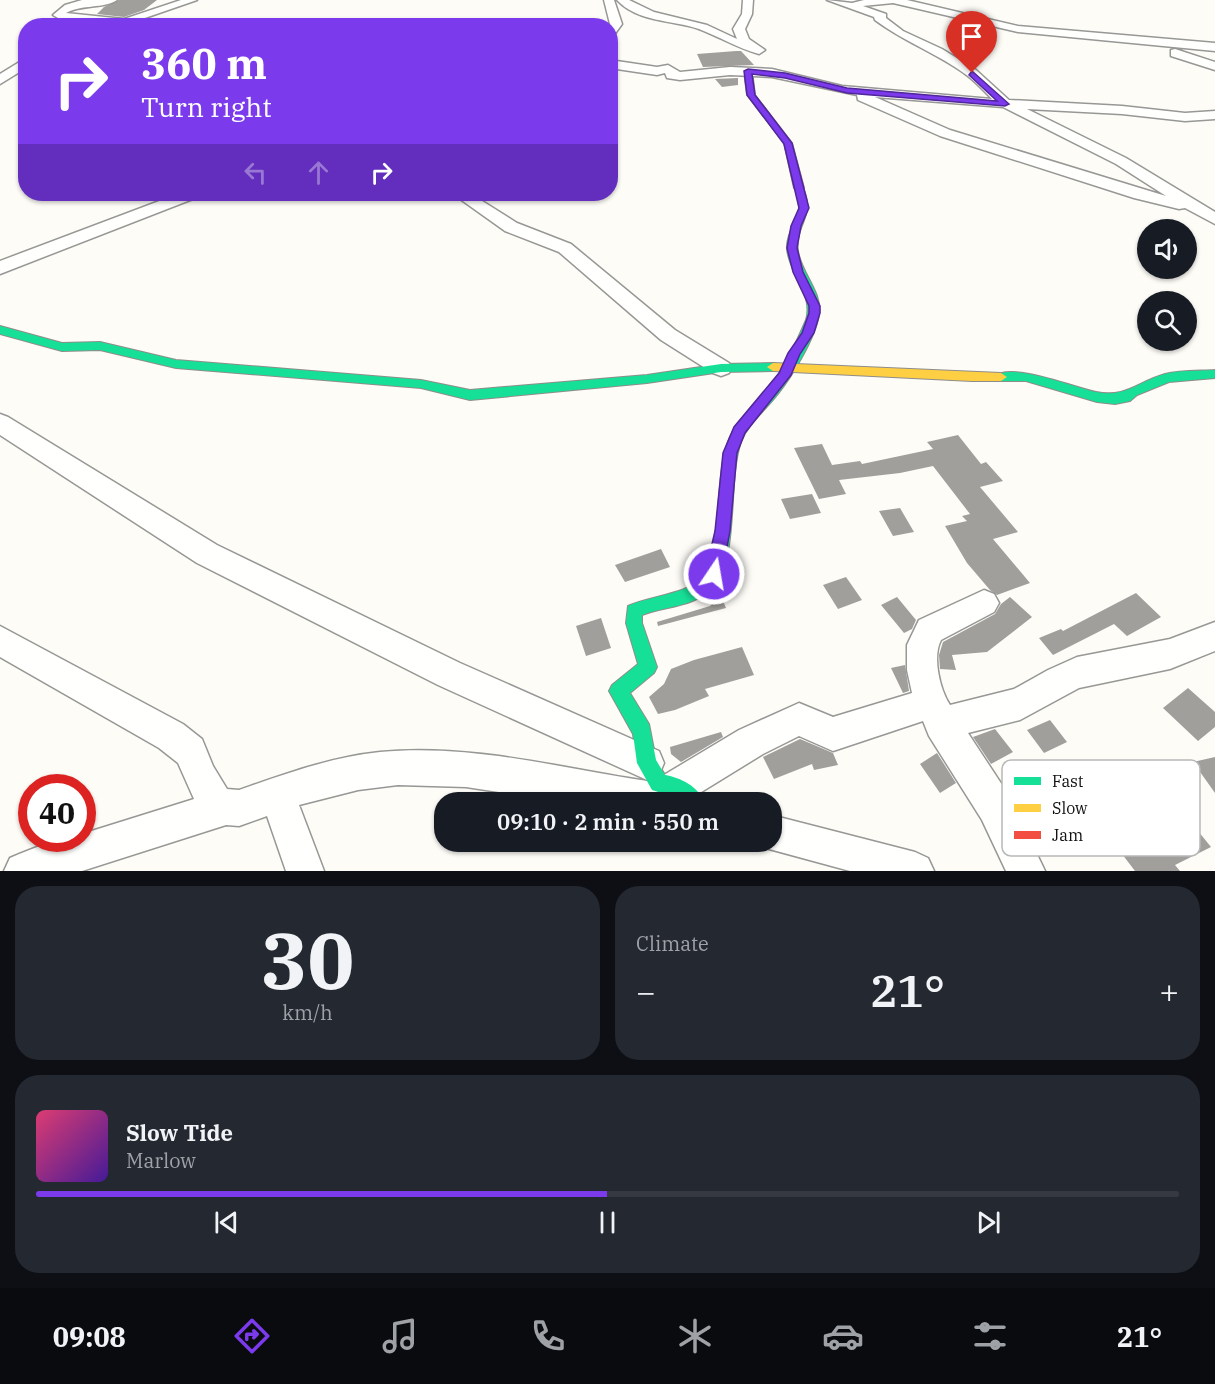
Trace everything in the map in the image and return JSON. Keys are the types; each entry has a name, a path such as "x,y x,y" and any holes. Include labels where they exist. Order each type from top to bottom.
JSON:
{"street":[{"path":"76,18 58,15 63,9 70,7 112,0"},
{"path":"131,18 192,0"},
{"path":"609,0 614,18"},
{"path":"622,0 638,10 694,24 767,60 847,90 945,133 1140,195 1215,213"},
{"path":"748,0 747,14 739,29 744,41 767,60"},
{"path":"832,0 882,16 879,18 894,30 958,64 980,79 1005,104 1129,166 1215,219"},
{"path":"851,5 893,0 1018,29 1215,48"},
{"path":"1133,40 1215,66"},
{"path":"618,65 657,71 668,69 672,75 680,76 722,71 748,71 767,60"},
{"path":"0,80 18,68"},
{"path":"672,792 659,783 647,763 642,731 618,691 648,667 633,615 634,611 647,604 700,589 714,574 723,531 730,453 739,431 754,411 775,390 789,367 794,353 808,333 814,313 814,306 798,272 792,248 796,226 804,208 788,143 751,95 748,71"},
{"path":"847,90 1005,104 1122,110 1185,117 1215,115"},
{"path":"0,268 174,201"},
{"path":"472,201 511,227 565,248 668,335 721,368"},
{"path":"0,330 62,347 100,346 176,364 421,384 470,395 647,379 721,368 789,367 851,368 958,378 1026,377 1097,397 1114,399 1125,398 1132,392 1167,378 1215,374"},
{"path":"0,423 207,554 449,674 647,763"},
{"path":"984,603 943,621 930,630 922,645 923,670 935,713 1002,821"},
{"path":"686,792 751,742 800,719 833,734 935,713 1020,704 1077,673 1170,654 1215,636"},
{"path":"0,641 171,736 190,751 201,778 216,804 226,807 238,808 339,776 409,768 465,770 639,792"},
{"path":"277,795 305,871"},
{"path":"23,871 226,807"},
{"path":"782,836 915,871"},
{"path":"1019,856 1026,871"}],"building":[{"path":"119,0 157,0 144,10 124,17 97,14 104,7"},
{"path":"741,51 754,65 703,67 697,54"},
{"path":"738,78 738,85 722,87 715,79"},
{"path":"958,435 981,464 986,462 1003,481 980,487 1018,532 993,539 1030,583 997,595 967,563 945,526 967,521 962,516 970,514 933,466 900,473 839,480 846,494 819,499 794,448 822,444 832,465 860,461 862,464 933,449 927,442"},
{"path":"812,494 821,513 790,519 781,499"},
{"path":"900,508 914,532 893,536 879,511"},
{"path":"661,549 670,567 625,582 615,565"},
{"path":"846,577 862,600 838,609 823,585"},
{"path":"1136,593 1161,617 1127,636 1114,624 1053,655 1039,638 1061,629 1063,631"},
{"path":"721,596 726,608 658,626 657,622 710,606"},
{"path":"897,597 916,620 912,629 904,633 881,605"},
{"path":"1010,597 1032,617 987,652 952,655 956,670 940,669 939,655 943,642 995,614 1001,604"},
{"path":"601,618 611,648 586,656 576,626"},
{"path":"742,647 754,675 705,689 709,696 675,710 658,714 649,697 664,684 671,669"},
{"path":"905,665 909,691 903,693 891,668"},
{"path":"1188,688 1215,712 1215,727 1198,741 1163,708"},
{"path":"1050,720 1067,742 1044,753 1027,730"},
{"path":"995,729 1013,752 991,764 973,737"},
{"path":"721,732 723,737 681,762 671,754 670,747"},
{"path":"800,739 833,753 838,765 814,770 812,764 774,779 763,757"},
{"path":"937,753 956,783 940,793 920,764"},
{"path":"1215,757 1215,793 1200,772 1200,760"},
{"path":"1200,833 1211,847 1200,852"},
{"path":"1124,856 1193,856 1175,865 1180,871 1135,871"}],"traffic: fast":[{"path":"682,792 676,787 659,783 647,763 642,731 618,691 648,667 634,623 634,611 684,596 702,588 715,570 722,537 730,458 734,443 746,422 772,393 812,320 814,313 812,298 792,249 803,208 799,188"},
{"path":"0,330 62,347 100,346 176,364 421,384 470,395 647,379 721,368 773,367"},
{"path":"1001,377 1026,377 1097,397 1115,399 1125,398 1132,392 1167,378 1215,374"}],"traffic: slow":[{"path":"773,367 1001,377"}],"traffic: jam":[{"path":"748,71 751,95 788,143 799,188"}],"route":[{"path":"714,574 723,531 730,453 739,431 785,375 794,353 808,333 814,313 814,306 798,272 792,248 796,226 804,208 788,143 751,95 747,78 748,71 772,73 847,90 1005,104 972,73"}]}
